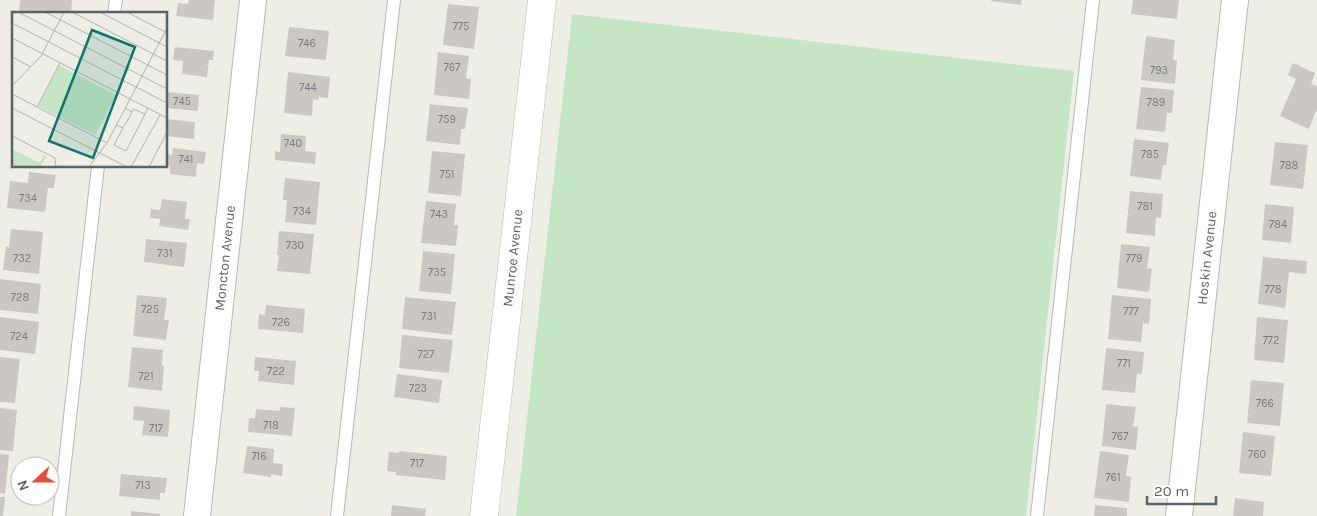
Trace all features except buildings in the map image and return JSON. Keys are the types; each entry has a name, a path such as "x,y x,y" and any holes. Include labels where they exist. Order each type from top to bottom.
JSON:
{"street":[{"name":"Moncton Avenue","path":"198,516 253,0"},
{"name":"Munroe Avenue","path":"484,516 542,0"},
{"name":"Hoskin Avenue","path":"1179,516 1235,0"}],"lane":[{"path":"337,516 394,0"},
{"path":"1037,516 1093,0"},
{"path":"59,516 98,168"}],"green space":[{"path":"572,14 1074,71 1026,516 516,516"}]}
